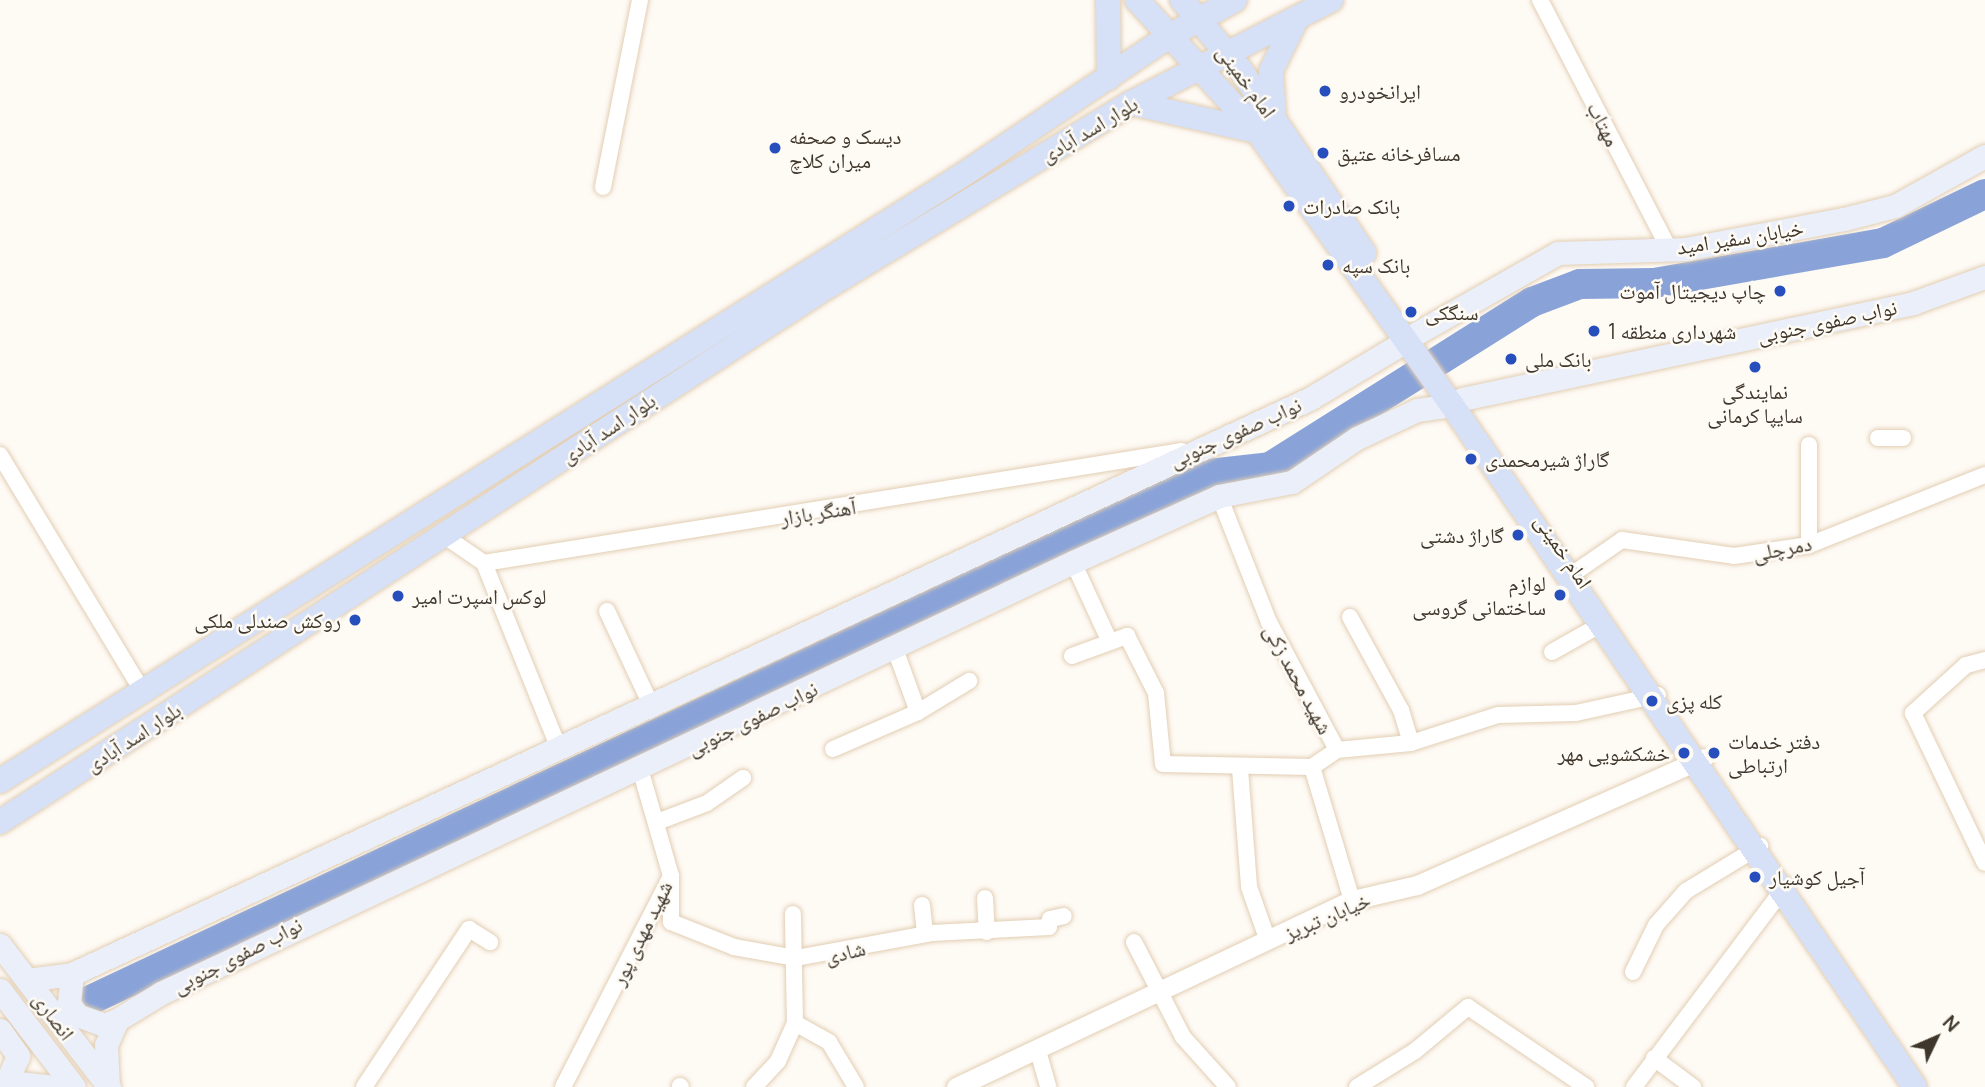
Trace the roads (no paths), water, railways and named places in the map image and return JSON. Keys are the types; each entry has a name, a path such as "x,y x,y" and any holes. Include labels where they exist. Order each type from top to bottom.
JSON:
{"main road":[{"path":"1108,0 1108,78"},
{"name":"امام خمینی","path":"1137,0 1198,69 1266,125"},
{"name":"امام خمینی","path":"1182,0 1228,54 1266,125 1758,847 1916,1087"},
{"name":"بلوار اسد آبادی","path":"0,781 336,571 1108,78 1169,36 1235,0"},
{"name":"بلوار اسد آبادی","path":"0,821 446,537 771,323 1130,103 1331,0"},
{"path":"1130,103 1266,125 1271,71 1297,18"},
{"name":"خیابان سفیر امید","path":"1415,342 1532,262 1558,253 1669,248 1895,206 1985,156"},
{"name":"نواب صفوی جنوبی","path":"117,1020 335,906 641,772 1073,562 1219,496 1292,482 1357,438 1417,410 1453,398 1913,303 1983,284"},
{"name":"نواب صفوی جنوبی","path":"27,980 72,974 1311,398 1415,342"},
{"path":"336,571 351,597"},
{"name":"امام خمینی","path":"1573,574 1600,625 1655,696"},
{"name":"امام خمینی","path":"1785,887 1925,1087"},
{"name":"انصاری","path":"0,945 109,1087"},
{"path":"72,974 68,996 77,1015 104,1025 117,1020"},
{"name":"انصاری","path":"3,999 74,1087"},
{"path":"109,1087 106,1045 117,1020"},
{"path":"0,1030 18,1056 4,1080 55,1087"}],"street":[{"path":"603,187 640,0"},
{"name":"مهتاب","path":"1540,0 1669,248"},
{"path":"1878,438 1903,438"},
{"path":"1809,445 1809,545"},
{"name":"آهنگر بازار","path":"484,563 1198,449"},
{"path":"0,454 143,692"},
{"name":"دمرچلی","path":"1573,574 1622,540 1734,556 1809,545 1985,475"},
{"name":"شهید محمد زکی","path":"1219,496 1269,622 1337,750 1412,743 1498,715 1576,713 1655,696"},
{"path":"446,537 484,563 558,746"},
{"path":"1073,562 1110,642"},
{"path":"607,611 650,703"},
{"path":"1350,617 1401,710 1412,743"},
{"path":"1552,652 1600,625"},
{"path":"1072,656 1127,636 1156,693 1163,764 1240,769 1312,767 1337,750"},
{"path":"895,649 918,712"},
{"path":"1985,660 1966,665 1913,713 1985,863"},
{"path":"833,750 918,712 969,681"},
{"name":"خیابان تبریز","path":"956,1087 1159,994 1352,900 1417,885 1699,760"},
{"path":"1312,767 1352,900"},
{"path":"1240,769 1249,887 1268,941"},
{"name":"شهید مهدی پور","path":"563,1087 671,876 641,772"},
{"path":"657,822 707,803 743,778"},
{"path":"1633,972 1656,925 1686,891 1758,847"},
{"name":"شادی","path":"671,876 670,922 734,947 796,958 925,934 1049,927 1050,919 1064,916"},
{"path":"1634,1087 1785,887"},
{"path":"985,898 987,932"},
{"path":"922,905 925,934"},
{"path":"754,1087 778,1061 795,1023 796,958 793,914"},
{"path":"364,1087 469,929 490,942"},
{"path":"1134,942 1183,1037 1228,1087"},
{"path":"1357,1087 1415,1051 1468,1007 1585,1087"},
{"path":"795,1023 829,1042 856,1087"},
{"path":"1038,1051 1048,1087"},
{"path":"1654,1058 1693,1087"}],"waterway":[{"path":"84,1003 1209,474 1270,467 1532,302 1580,284 1654,283 1883,243 1985,194"}],"place":[{"name":"ایرانخودرو","path":"1325,91"},
{"name":"دیسک و صحفه میران کلاچ","path":"775,148"},
{"name":"مسافرخانه عتیق","path":"1323,153"},
{"name":"بانک صادرات","path":"1289,206"},
{"name":"بانک سپه","path":"1328,265"},
{"name":"چاپ دیجیتال آموت","path":"1780,291"},
{"name":"سنگکی","path":"1411,312"},
{"name":"شهرداری منطقه 1","path":"1594,331"},
{"name":"بانک ملی","path":"1511,359"},
{"name":"نمایندگی سایپا کرمانی","path":"1755,367"},
{"name":"گاراژ شیرمحمدی","path":"1471,459"},
{"name":"گاراژ دشتی","path":"1518,535"},
{"name":"لوازم ساختمانی گروسی","path":"1560,595"},
{"name":"لوکس اسپرت امیر","path":"398,596"},
{"name":"روکش صندلی ملکی","path":"355,620"},
{"name":"کله پزی","path":"1652,701"},
{"name":"خشکشویی مهر","path":"1684,753"},
{"name":"دفتر خدمات ارتباطی","path":"1714,753"},
{"name":"آجیل کوشیار","path":"1755,877"}]}
